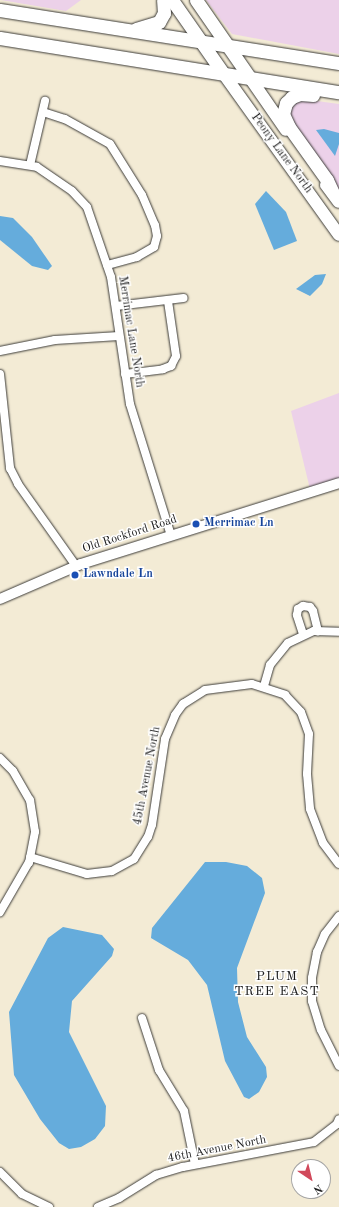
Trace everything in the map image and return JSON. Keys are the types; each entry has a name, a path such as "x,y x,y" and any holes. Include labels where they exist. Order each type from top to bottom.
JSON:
{"main road":[{"path":"128,31 159,22 164,13 163,0"},
{"path":"172,0 223,73"},
{"path":"196,0 250,78"},
{"path":"0,10 339,63"},
{"path":"0,38 339,92"},
{"name":"Peony Lane North","path":"223,73 339,235"},
{"name":"Peony Lane North","path":"250,78 336,198"},
{"path":"336,198 327,180 289,127 283,114 286,103 295,95 339,97"}],"street":[{"path":"30,165 45,101"},
{"path":"43,112 65,119 110,144 121,158 145,201 157,236 154,247 137,257 107,265"},
{"name":"Merrimac Lane North","path":"0,161 30,165 48,174 80,198 91,216 107,265 116,306 119,336 133,415 171,536"},
{"path":"116,306 184,298"},
{"path":"125,374 163,369 171,366 176,356 168,301"},
{"path":"0,351 56,340 119,336"},
{"path":"0,374 9,459 14,476 76,566"},
{"name":"Old Rockford Road","path":"0,599 76,566 339,483"},
{"path":"302,634 297,615 298,609 302,606 310,607 313,611 318,631"},
{"path":"339,632 318,631 302,634 278,652 270,665 264,686 285,695 301,712 306,723 310,746 307,774 310,809 324,843 339,864"},
{"name":"45th Avenue North","path":"30,857 87,874 99,874 123,866 134,859 148,837 165,739 175,715 183,704 205,690 240,684 264,686"},
{"path":"0,758 13,771 30,800 34,832 30,857 0,912"},
{"path":"339,916 322,940 312,978 312,1001 321,1030 339,1066"},
{"path":"142,1018 159,1070 184,1111 195,1164"},
{"name":"46th Avenue North","path":"98,1207 119,1198 156,1175 195,1164 314,1142 337,1124 339,1119"},
{"path":"0,1172 22,1194 49,1207"}],"shaded area":[{"path":"1,0 81,0 66,11"},
{"path":"206,0 339,0 339,54 232,34"},
{"path":"302,99 339,104 339,193 292,126 289,114 295,100"},
{"path":"339,393 339,479 310,489 291,411"}],"water":[{"path":"324,129 339,133 339,144 335,156 316,130"},
{"path":"266,191 286,212 297,241 274,250 255,204"},
{"path":"0,216 13,218 32,237 52,266 48,270 32,266 0,240"},
{"path":"326,274 322,284 310,296 296,289 315,275"},
{"path":"205,862 226,862 247,866 262,878 265,893 237,968 238,1002 247,1037 266,1067 267,1077 259,1092 249,1099 244,1097 225,1061 207,985 188,960 151,938 152,928"},
{"path":"63,927 102,935 114,949 112,956 72,1001 69,1032 106,1106 105,1126 95,1139 81,1147 69,1149 59,1143 40,1119 14,1075 9,1012 48,938"}],"place":[{"name":"Merrimac Ln","path":"196,524"},
{"name":"Lawndale Ln","path":"75,575"}],"district":[{"name":"PLUM TREE EAST","path":"277,986"}]}
